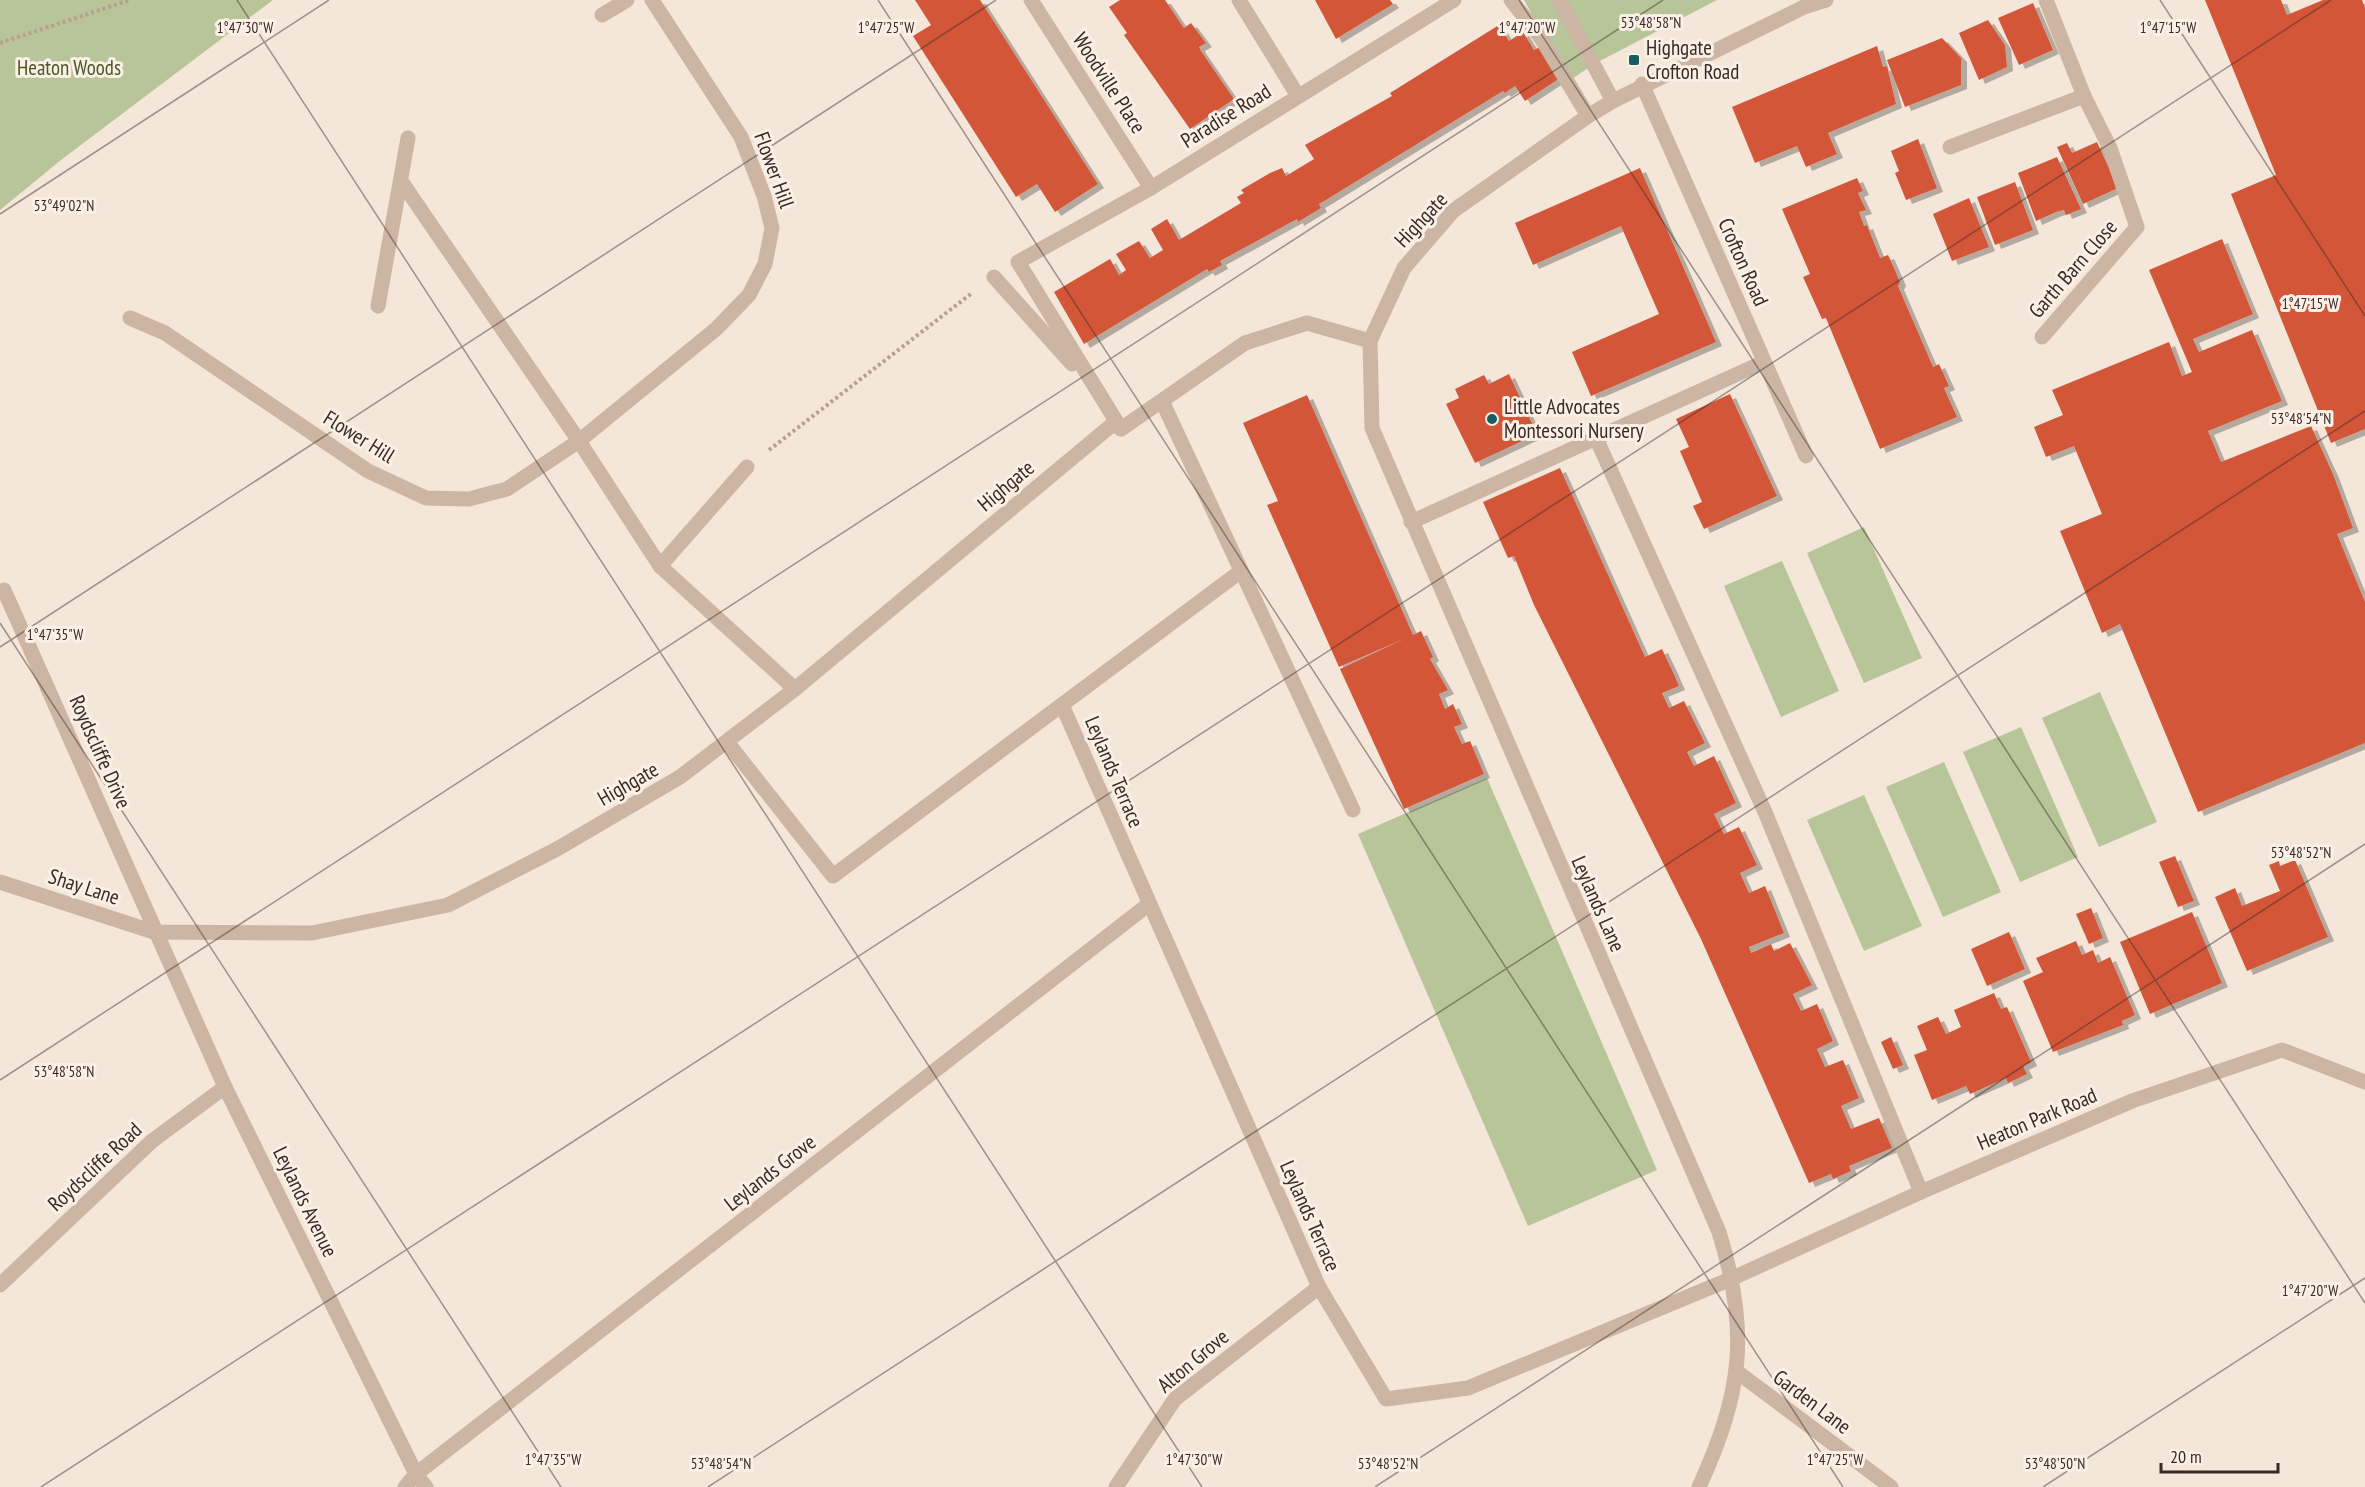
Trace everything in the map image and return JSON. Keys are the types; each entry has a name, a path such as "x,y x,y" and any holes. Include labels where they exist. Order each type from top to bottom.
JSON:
{"street":[{"path":"602,15 627,0"},
{"name":"Flower Hill","path":"130,318 165,333 368,471 426,498 470,499 507,489 579,441 716,328 749,295 765,264 772,228 764,196 741,137 652,0"},
{"name":"Woodville Place","path":"1031,0 1151,188"},
{"path":"1239,0 1298,96"},
{"name":"Paradise Road","path":"1117,426 1018,262 1151,188 1454,0"},
{"path":"1511,0 1540,38 1588,116"},
{"path":"1559,0 1613,101"},
{"name":"Highgate","path":"154,932 312,933 448,905 557,849 670,783 727,742 1117,426 1162,400 1245,343 1307,323 1370,341 1404,268 1453,211 1588,116 1642,84 1804,7 1826,0"},
{"name":"Garth Barn Close","path":"2042,337 2138,226 2110,148 2084,96 2046,0"},
{"name":"Crofton Road","path":"1642,84 1806,456"},
{"path":"1950,147 2084,96"},
{"path":"378,306 408,138"},
{"path":"401,181 579,441 660,566 795,689"},
{"path":"994,277 1094,388 1117,426"},
{"name":"Leylands Lane","path":"1370,341 1372,428 1719,1232 1733,1278 1738,1329 1731,1407 1699,1487"},
{"path":"1411,522 1764,362"},
{"path":"1162,400 1353,810"},
{"path":"1596,438 1765,812 1921,1191"},
{"path":"660,566 747,467"},
{"name":"Leylands Terrace","path":"727,742 833,876 1241,571"},
{"name":"Roydscliffe Drive","path":"4,590 154,932"},
{"name":"Leylands Terrace","path":"1062,705 1319,1287 1386,1399 1468,1388 1733,1278"},
{"name":"Shay Lane","path":"0,882 154,932"},
{"name":"Leylands Grove","path":"405,1487 421,1481 1149,904"},
{"name":"Leylands Avenue","path":"154,932 225,1087 421,1481"},
{"name":"Heaton Park Road","path":"1733,1278 1921,1191 2132,1101 2282,1050 2365,1082"},
{"name":"Roydscliffe Road","path":"0,1285 152,1141 225,1087"},
{"name":"Alton Grove","path":"1116,1487 1175,1399 1319,1287"},
{"name":"Garden Lane","path":"1736,1371 1892,1487"}],"path":[{"path":"0,43 130,0"},
{"path":"747,467 994,277"}],"green space":[{"name":"Heaton Woods","path":"0,0 273,0 61,160 0,210"},
{"path":"1524,0 1717,0 1594,64 1569,81"},
{"path":"1864,527 1922,658 1864,683 1807,553"},
{"path":"1782,561 1839,691 1781,717 1724,586"},
{"path":"2100,692 2157,822 2099,847 2042,718"},
{"path":"2021,727 2078,857 2020,882 1963,752"},
{"path":"1944,762 2001,892 1943,917 1886,787"},
{"path":"1487,778 1657,1170 1528,1226 1358,834"},
{"path":"1864,795 1922,926 1864,951 1807,820"}],"building":[{"path":"915,0 980,0 1098,184 1055,212 1037,184 1016,197 913,36 931,25"},
{"path":"1120,0 1165,0 1184,28 1191,23 1206,43 1199,47 1201,51 1234,99 1190,129 1124,35 1127,33 1109,7"},
{"path":"1315,0 1390,0 1393,4 1336,39"},
{"path":"2205,0 2281,0 2287,15 2323,0 2362,0 2365,8 2365,429 2331,443 2231,194 2276,175"},
{"path":"2033,3 2053,50 2019,65 1998,18"},
{"path":"1988,20 2005,45 2007,67 1979,80 1959,33"},
{"path":"1499,25 1509,41 1523,32 1534,50 1540,47 1560,78 1525,101 1515,86 1505,93 1503,91 1319,204 1321,208 1298,222 1297,219 1220,261 1222,265 1209,272 1207,269 1084,344 1054,292 1110,259 1119,275 1126,270 1116,254 1139,241 1150,258 1163,250 1151,229 1167,219 1179,240 1241,203 1237,197 1244,193 1241,190 1282,168 1286,176 1314,159 1305,145 1392,96 1390,93"},
{"path":"1942,38 1961,58 1961,85 1905,107 1887,60"},
{"path":"1877,46 1883,67 1887,66 1896,104 1828,133 1837,154 1806,167 1797,146 1755,163 1732,107"},
{"path":"1918,139 1937,188 1906,200 1895,173 1899,171 1891,151"},
{"path":"2097,142 2118,188 2083,204 2057,147 2067,143 2072,153"},
{"path":"2057,157 2081,209 2066,215 2064,210 2056,212 2036,221 2018,173"},
{"path":"1640,168 1716,342 1591,396 1572,352 1659,314 1621,226 1533,265 1515,223"},
{"path":"1857,178 1863,191 1858,193 1866,210 1859,212 1864,226 1867,225 1880,258 1888,255 1890,259 1900,282 1898,286 1933,367 1939,364 1949,386 1944,388 1957,417 1880,449 1826,318 1822,319 1803,277 1810,274 1782,209"},
{"path":"2015,182 2033,230 1995,245 1977,197"},
{"path":"1969,198 1989,247 1952,261 1933,214"},
{"path":"2222,239 2253,314 2193,339 2199,352 2252,330 2282,401 2208,431 2221,462 2311,426 2333,474 2353,528 2337,534 2365,602 2365,743 2198,812 2120,624 2102,633 2060,531 2102,514 2074,446 2046,457 2034,427 2063,415 2052,390 2169,342 2182,376 2192,372 2149,270"},
{"name":"Little Advocates Montessori Nursery","path":"1509,374 1537,434 1475,463 1446,404 1459,398 1455,389 1484,375 1489,384"},
{"path":"1730,394 1777,496 1704,529 1693,506 1702,502 1680,451 1689,447 1676,419"},
{"path":"1307,395 1413,635 1421,631 1433,657 1430,659 1448,690 1439,694 1445,709 1453,704 1462,724 1454,727 1462,744 1470,741 1484,774 1404,809 1340,669 1406,638 1339,667 1267,505 1278,501 1243,423"},
{"path":"1560,468 1645,657 1662,649 1672,670 1679,686 1662,693 1669,708 1684,701 1705,743 1687,752 1694,766 1714,756 1736,803 1714,814 1724,834 1739,827 1757,865 1740,873 1749,893 1765,886 1784,933 1749,947 1751,953 1771,944 1774,951 1790,943 1812,985 1793,994 1801,1011 1817,1004 1833,1041 1817,1049 1825,1067 1843,1060 1859,1098 1841,1106 1851,1129 1879,1118 1892,1148 1849,1166 1851,1171 1833,1179 1831,1174 1809,1183 1701,939 1534,605 1514,556 1508,558 1483,502"},
{"path":"2175,856 2194,901 2178,907 2159,862"},
{"path":"2295,860 2328,937 2247,971 2215,897 2235,888 2242,906 2280,891 2269,865 2279,861 2280,866"},
{"path":"2091,908 2103,938 2089,944 2076,914"},
{"path":"2192,912 2222,983 2150,1014 2120,942"},
{"path":"2009,932 2025,969 1987,986 1971,949"},
{"path":"2076,941 2082,955 2093,950 2098,963 2110,957 2135,1015 2122,1021 2123,1025 2053,1052 2023,981 2043,972 2036,958"},
{"path":"1994,993 2001,1009 2007,1007 2031,1062 2023,1066 2027,1074 2008,1083 2006,1078 1970,1094 1966,1086 1932,1100 1914,1055 1927,1050 1917,1026 1938,1017 1946,1034 1961,1027 1954,1010"},
{"path":"1891,1037 1903,1065 1893,1069 1881,1042"}],"place":[{"name":"Highgate Crofton Road","path":"1634,60"},
{"name":"Little Advocates Montessori Nursery","path":"1492,419"}]}
